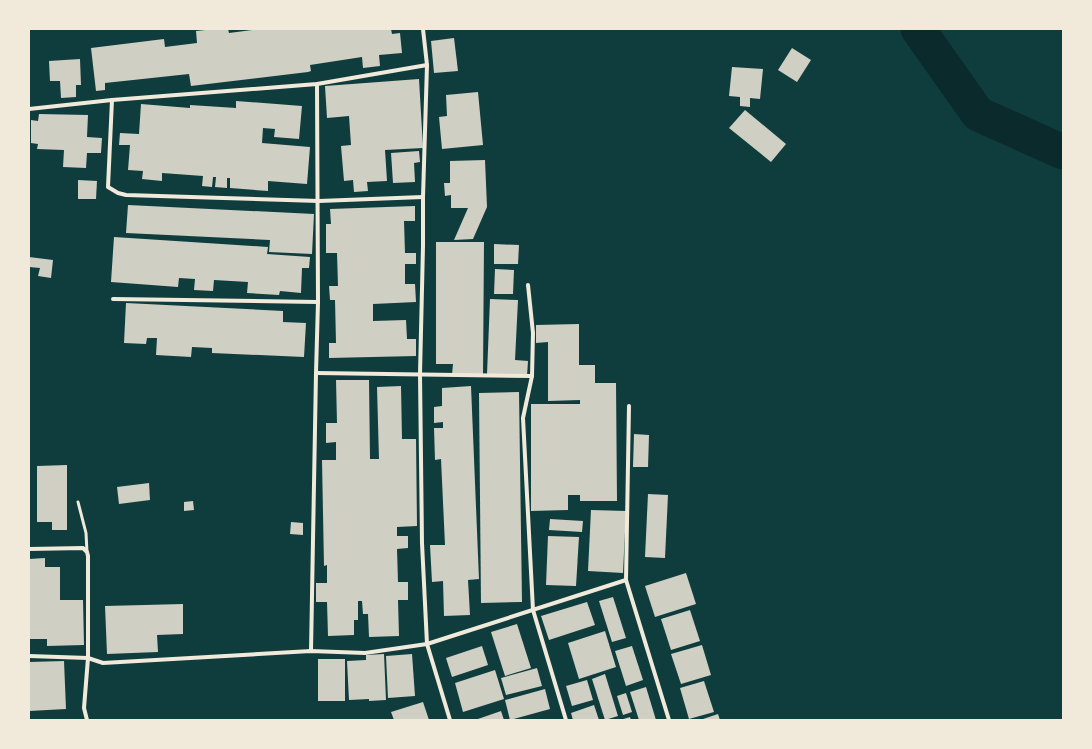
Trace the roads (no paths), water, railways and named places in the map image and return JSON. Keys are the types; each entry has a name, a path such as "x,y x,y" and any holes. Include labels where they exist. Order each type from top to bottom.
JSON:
{"street":[{"path":"423,29 427,65 420,374 422,543 426,644 450,720"},
{"path":"29,109 112,100 317,84 427,65"},
{"path":"311,651 318,302 319,201 317,84"},
{"path":"112,100 108,187 118,193 126,195 319,201 423,197"},
{"path":"528,285 533,333 532,376 523,418 533,610 566,720"},
{"path":"113,298 318,302"},
{"path":"316,373 532,376"},
{"path":"629,406 626,580 669,720"},
{"path":"29,549 83,548 87,552 88,658 84,708 87,720"},
{"path":"29,656 88,658 103,663 311,651 365,653 426,644 626,580"}],"lane":[{"path":"78,502 86,533 87,552"}],"waterway":[{"path":"918,29 978,114 1063,152"}]}
